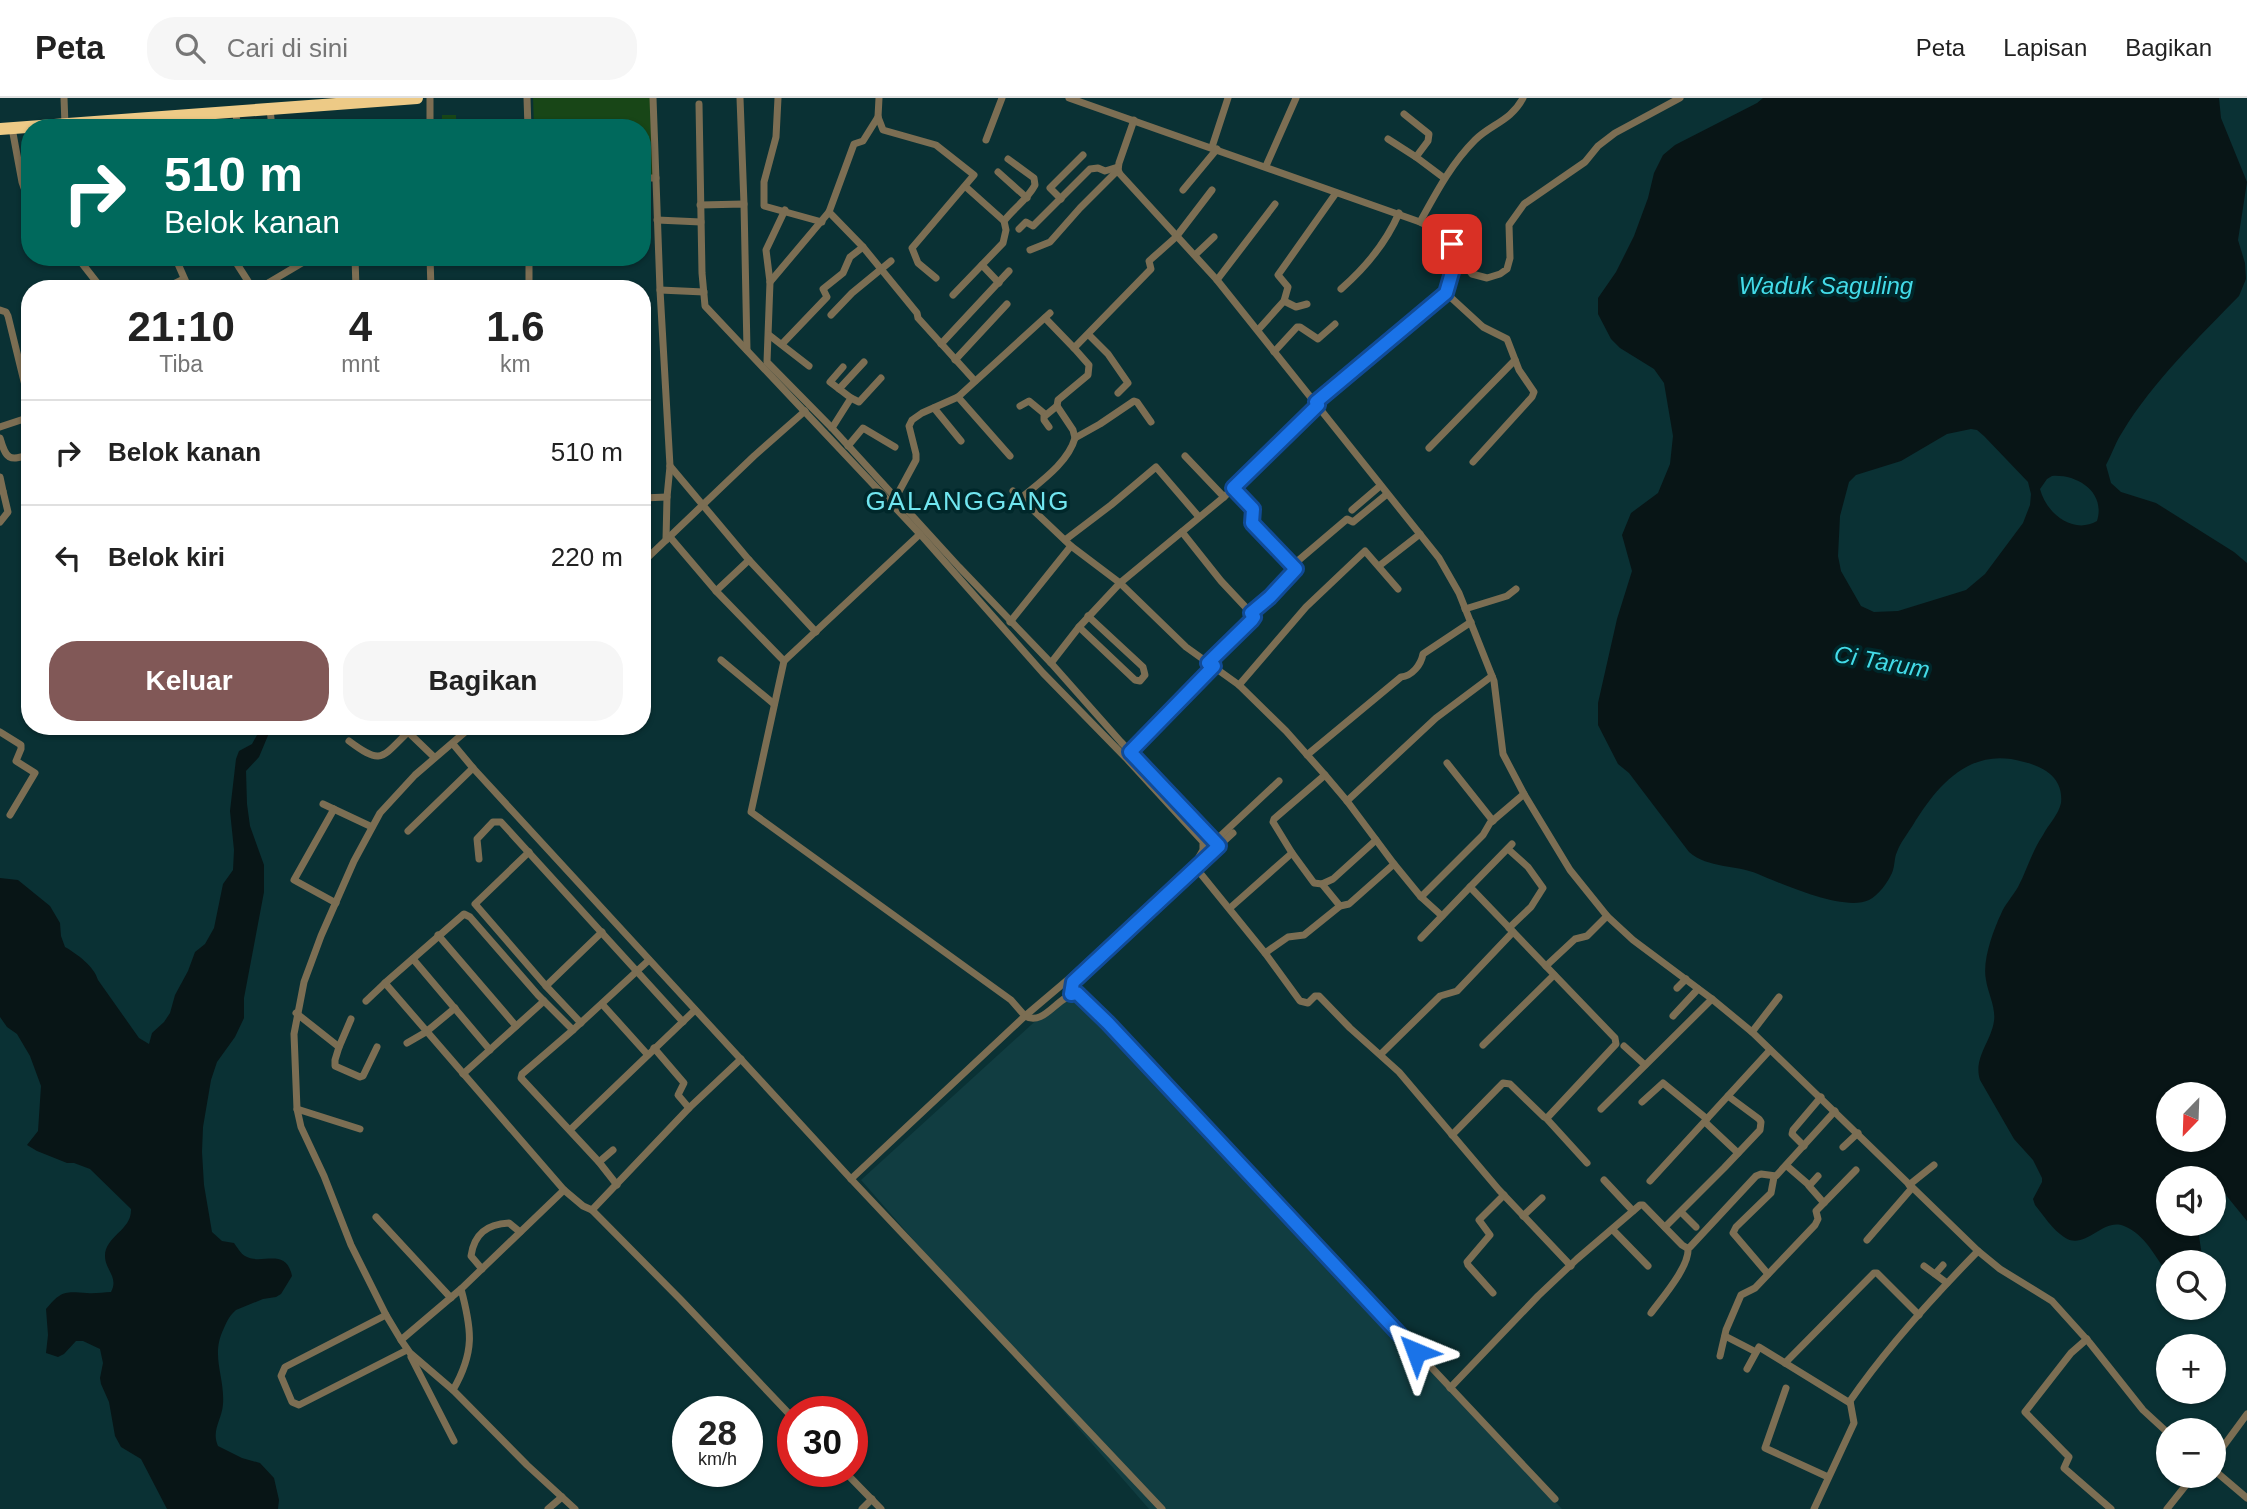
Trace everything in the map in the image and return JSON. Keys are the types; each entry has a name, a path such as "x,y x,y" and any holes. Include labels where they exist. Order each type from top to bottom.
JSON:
{"highway":[{"path":"161,119 270,109 312,101 417,98"}],"street":[{"path":"64,98 65,119"},
{"path":"430,98 430,119"},
{"path":"527,98 528,119"},
{"path":"653,98 670,467 667,497 668,539 785,661"},
{"path":"740,98 747,350"},
{"path":"778,98 776,137 764,179 763,204 822,222"},
{"path":"879,98 878,117 881,128 940,147 974,177 912,248 918,263 936,278"},
{"path":"986,140 1002,98"},
{"path":"1069,98 1095,102 1134,120 1420,222 1448,237 1457,255 1475,276 1487,278 1504,272 1510,258 1509,225 1524,204 1585,162 1598,146 1615,133 1680,98"},
{"path":"1183,190 1214,148 1228,98"},
{"path":"1266,166 1296,98"},
{"path":"1420,222 1444,178 1473,142 1504,121 1523,98"},
{"path":"699,104 700,205 706,308 920,534 1043,673 1203,842 1203,850 1196,862 1025,1016 851,1179"},
{"path":"270,109 271,119"},
{"path":"236,111 236,119"},
{"path":"1404,114 1429,134 1428,141 1416,158"},
{"path":"770,282 829,212 854,144 863,141 878,117"},
{"path":"1030,250 1050,242 1118,169 1134,120"},
{"path":"6,129 21,178"},
{"path":"1388,139 1444,178"},
{"path":"1061,199 1050,188 1083,155"},
{"path":"1004,220 1027,198 1036,182 1008,159"},
{"path":"1018,229 1026,222 1033,226 1090,169 1118,169"},
{"path":"1118,169 1217,280 1439,558 1471,622 1492,676 1503,754 1570,870 1607,916 1643,948 1752,1032 1978,1251 2000,1269 2052,1301 2156,1422"},
{"path":"998,172 1027,198"},
{"path":"651,178 656,178"},
{"path":"953,295 1003,243 1006,230 1004,220 966,187"},
{"path":"1074,348 1151,269 1149,261 1176,237 1212,190"},
{"path":"1258,330 1284,301 1288,287 1278,275 1336,193"},
{"path":"700,205 744,204"},
{"path":"1217,280 1275,204"},
{"path":"785,210 767,246 770,282 767,362 832,428 1217,844"},
{"path":"829,212 863,247 917,313 918,318 975,381"},
{"path":"1340,289 1357,275 1389,236 1399,214"},
{"path":"657,220 701,222"},
{"path":"1195,255 1214,237"},
{"path":"782,344 827,297 823,289 842,273 852,256 863,247"},
{"path":"1051,663 1088,616 1120,583 1233,488 1317,404 1446,293 1457,255"},
{"path":"831,314 891,261"},
{"path":"982,265 999,283"},
{"path":"84,266 95,280"},
{"path":"179,266 184,279"},
{"path":"274,280 296,266"},
{"path":"941,344 1009,271"},
{"path":"660,290 704,292"},
{"path":"1446,293 1483,327 1507,339 1534,395 1473,462"},
{"path":"1284,301 1296,307 1307,304"},
{"path":"955,360 1007,304"},
{"path":"0,310 6,312 10,322 21,368"},
{"path":"896,497 915,463 916,454 910,423 922,413 958,397 1048,316 1090,371 1058,400 1057,406 1073,430 1075,438 1071,449 1065,459 1021,498"},
{"path":"1274,352 1297,327 1318,339 1335,324"},
{"path":"769,335 809,366"},
{"path":"1089,335 1108,354 1128,383 1118,393"},
{"path":"1429,448 1515,360"},
{"path":"839,389 864,362"},
{"path":"843,367 830,382 859,402 881,378"},
{"path":"958,397 1010,456"},
{"path":"832,428 851,398"},
{"path":"1020,406 1029,401 1044,415 1043,419 1049,427"},
{"path":"1075,438 1134,401 1151,422"},
{"path":"1044,415 1057,406"},
{"path":"934,408 961,442"},
{"path":"651,555 805,411"},
{"path":"0,427 21,420"},
{"path":"848,446 863,428 895,447"},
{"path":"0,442 13,459 21,457"},
{"path":"1185,456 1224,496"},
{"path":"670,467 749,560 816,632"},
{"path":"1010,622 1068,543 1156,467 1199,517"},
{"path":"0,477 1,491 8,512 0,522"},
{"path":"1352,510 1380,486"},
{"path":"1233,488 1253,509 1252,523 1295,570 1251,613"},
{"path":"1013,491 1068,543 1120,583 1185,647 1239,685 1286,731 1348,801 1421,897 1442,916"},
{"path":"1293,565 1347,519 1353,522 1387,494"},
{"path":"651,498 667,497"},
{"path":"1130,752 1254,617 1182,532"},
{"path":"920,534 785,661 752,814 1011,1000 1025,1016 1038,1019 1071,994 1077,993 1101,1015 1555,1499"},
{"path":"1379,566 1420,534"},
{"path":"1239,685 1306,607 1365,551 1398,589"},
{"path":"716,591 749,560"},
{"path":"1465,609 1507,596 1516,589"},
{"path":"1079,627 1135,680 1140,681 1145,675 1143,667 1088,616"},
{"path":"1307,755 1401,677 1408,676 1422,663 1423,654 1471,622"},
{"path":"721,660 774,704"},
{"path":"1348,801 1437,718 1492,676"},
{"path":"0,733 21,745 16,761 35,773 10,815"},
{"path":"349,741 368,755 377,757 385,755 405,735"},
{"path":"416,735 434,757"},
{"path":"453,1441 351,1245 324,1176 300,1127 294,1034 304,982 321,936 372,827 380,813 434,757 462,735"},
{"path":"453,744 851,1179 1162,1509"},
{"path":"1447,763 1493,821"},
{"path":"408,831 473,768"},
{"path":"1325,775 1273,820 1273,824 1314,883 1322,884 1332,879 1376,840"},
{"path":"1071,994 1073,982 1196,868 1279,781"},
{"path":"1421,897 1483,835 1493,821 1524,794"},
{"path":"323,804 372,827"},
{"path":"334,809 294,880 335,904"},
{"path":"479,859 477,839 496,821 503,824 683,1022"},
{"path":"1217,844 1233,834"},
{"path":"1381,1054 1440,996 1457,991 1531,907 1543,888 1510,847 1421,938"},
{"path":"529,852 475,904 581,1023"},
{"path":"1230,908 1292,853"},
{"path":"1265,953 1288,937 1304,935 1340,906 1349,904 1394,864"},
{"path":"1196,868 1301,1002 1308,1003 1315,996 1319,996 1350,1028 1381,1054 1504,1195 1571,1266"},
{"path":"1322,884 1340,906"},
{"path":"1470,887 1615,1038 1616,1044 1546,1118"},
{"path":"366,1001 462,914 468,915 573,1030"},
{"path":"1546,966 1575,939 1587,936 1607,916"},
{"path":"547,986 602,932"},
{"path":"438,935 516,1026"},
{"path":"412,959 490,1050"},
{"path":"617,1185 521,1078 649,960"},
{"path":"1483,1045 1554,975"},
{"path":"1677,988 1686,979"},
{"path":"385,983 564,1190 592,1210 777,1401"},
{"path":"1673,1016 1698,989"},
{"path":"1752,1032 1779,997"},
{"path":"1601,1109 1712,999"},
{"path":"463,1074 544,1001"},
{"path":"602,1004 647,1054"},
{"path":"407,1043 426,1032 455,1008"},
{"path":"570,1130 695,1010"},
{"path":"296,1013 339,1047"},
{"path":"351,1019 339,1047 335,1066 363,1076 377,1047"},
{"path":"1625,1046 1645,1066"},
{"path":"654,1048 684,1083 678,1095 689,1108"},
{"path":"1650,1181 1770,1050"},
{"path":"592,1210 689,1108 741,1059"},
{"path":"1452,1135 1505,1083 1510,1084 1587,1163"},
{"path":"1642,1102 1663,1083 1738,1153"},
{"path":"1665,1227 1757,1134 1761,1122 1728,1096"},
{"path":"1804,1146 1793,1135 1793,1130 1821,1097"},
{"path":"297,1109 359,1129"},
{"path":"1768,1274 1733,1233 1771,1193 1774,1177 1835,1111"},
{"path":"1843,1147 1858,1133"},
{"path":"599,1162 613,1150"},
{"path":"1867,1240 1911,1187 1934,1165"},
{"path":"1787,1166 1809,1185 1824,1203"},
{"path":"1720,1356 1725,1335 1741,1295 1755,1288 1817,1223 1816,1211 1856,1170"},
{"path":"1651,1313 1685,1265 1689,1248 1756,1177 1761,1174 1774,1177"},
{"path":"1809,1185 1818,1176"},
{"path":"1604,1180 1633,1211"},
{"path":"401,1340 461,1289 564,1190"},
{"path":"1493,1293 1467,1264 1490,1235 1479,1220 1504,1195"},
{"path":"1523,1216 1542,1198"},
{"path":"1450,1388 1514,1320 1640,1205 1682,1245 1689,1248"},
{"path":"1681,1212 1696,1227"},
{"path":"376,1217 451,1298"},
{"path":"482,1269 471,1256 476,1239 495,1224 509,1223 520,1232"},
{"path":"1613,1230 1648,1266"},
{"path":"1814,1509 1854,1423 1850,1403 1879,1360 1978,1251"},
{"path":"1935,1274 1943,1265"},
{"path":"1924,1266 1947,1283"},
{"path":"1784,1363 1876,1273 1919,1315"},
{"path":"453,1390 464,1368 470,1344 470,1321 461,1289"},
{"path":"386,1315 285,1367 281,1376 292,1402 299,1405 408,1352"},
{"path":"1725,1335 1756,1352"},
{"path":"2087,1339 2071,1353 2025,1412 2069,1457 2064,1468 2111,1509"},
{"path":"1747,1369 1759,1347 1850,1403"},
{"path":"408,1352 453,1390 575,1509"},
{"path":"1786,1388 1765,1448 1828,1477"},
{"path":"2226,1443 2247,1414"},
{"path":"2226,1481 2247,1498"},
{"path":"860,1487 881,1509"},
{"path":"2167,1509 2184,1488"},
{"path":"548,1509 562,1497"},
{"path":"862,1509 872,1499"}],"shaded area":[{"path":"1077,983 1562,1509 1149,1509 861,1180"}],"green space":[{"path":"533,98 651,98 654,175 651,175 651,119 534,119"},
{"path":"442,115 456,115 456,119 442,119"}],"water":[{"name":"Waduk Saguling","path":"1763,98 2219,98 2221,118 2247,182 2238,240 2245,263 2246,279 2239,296 2177,360 2148,395 2121,435 2106,465 2111,483 2121,492 2156,503 2247,563 2247,1221 2226,1195 2226,1166 2156,1166 2156,1236 2199,1236 2201,1250 2156,1250 2156,1257 2132,1230 2116,1225 2079,1240 2072,1240 2060,1234 2035,1205 2033,1199 2042,1178 2033,1160 2014,1139 1980,1080 1979,1064 1994,1016 1985,972 1987,955 2003,910 2060,807 2060,790 2050,774 2034,765 2011,759 1994,758 1966,767 1942,786 1931,799 1900,845 1892,873 1879,892 1869,900 1858,903 1844,902 1797,890 1749,871 1714,864 1689,852 1629,773 1618,764 1598,725 1598,703 1617,619 1632,571 1622,535 1631,513 1658,493 1670,464 1673,436 1664,383 1654,369 1620,348 1611,339 1598,314 1598,298 1616,272 1634,236 1654,173 1663,155 1675,145","holes":["1971,429 1984,436 2028,482 2030,505 2023,523 1985,574 1966,590 1898,611 1874,612 1861,606 1841,571 1838,556 1840,516 1849,482 1856,475 1901,461 1947,434","2061,476 2080,482 2093,493 2099,511 2097,521 2088,525 2070,523 2048,506 2040,489 2047,479"]},
{"path":"257,735 268,735 259,757 246,771 250,826 264,865 264,892 244,998 244,1018 235,1037 217,1062 211,1080 203,1127 202,1152 204,1185 212,1232 222,1241 234,1243 245,1256 279,1259 289,1267 292,1276 281,1294 236,1310 224,1328 218,1348 223,1394 216,1435 218,1446 242,1458 260,1463 274,1478 279,1500 278,1509 167,1509 141,1459 121,1447 115,1436 109,1402 101,1384 103,1363 100,1349 83,1341 76,1341 58,1357 46,1353 46,1309 55,1299 68,1292 111,1292 113,1278 106,1261 106,1249 127,1222 131,1209 90,1169 67,1163 27,1145 38,1131 41,1086 30,1056 17,1034 7,1027 0,1017 0,878 18,880 50,906 60,923 65,947 89,965 139,1038 149,1044 152,1033 170,1013 175,995 195,952 205,944 214,928 223,884 233,870 230,811 236,759 239,751 252,744"}],"district":[{"name":"GALANGGANG","path":"968,501"}],"route":[{"path":"1416,1352 1084,997 1077,993 1071,994 1073,982 1219,846 1130,752 1214,666 1208,663 1252,620 1254,617 1251,613 1296,569 1252,523 1253,509 1233,488 1318,405 1316,402 1446,293 1457,255 1452,244"}],"water label":[{"name":"Ci Tarum","path":"1882,662"}]}
